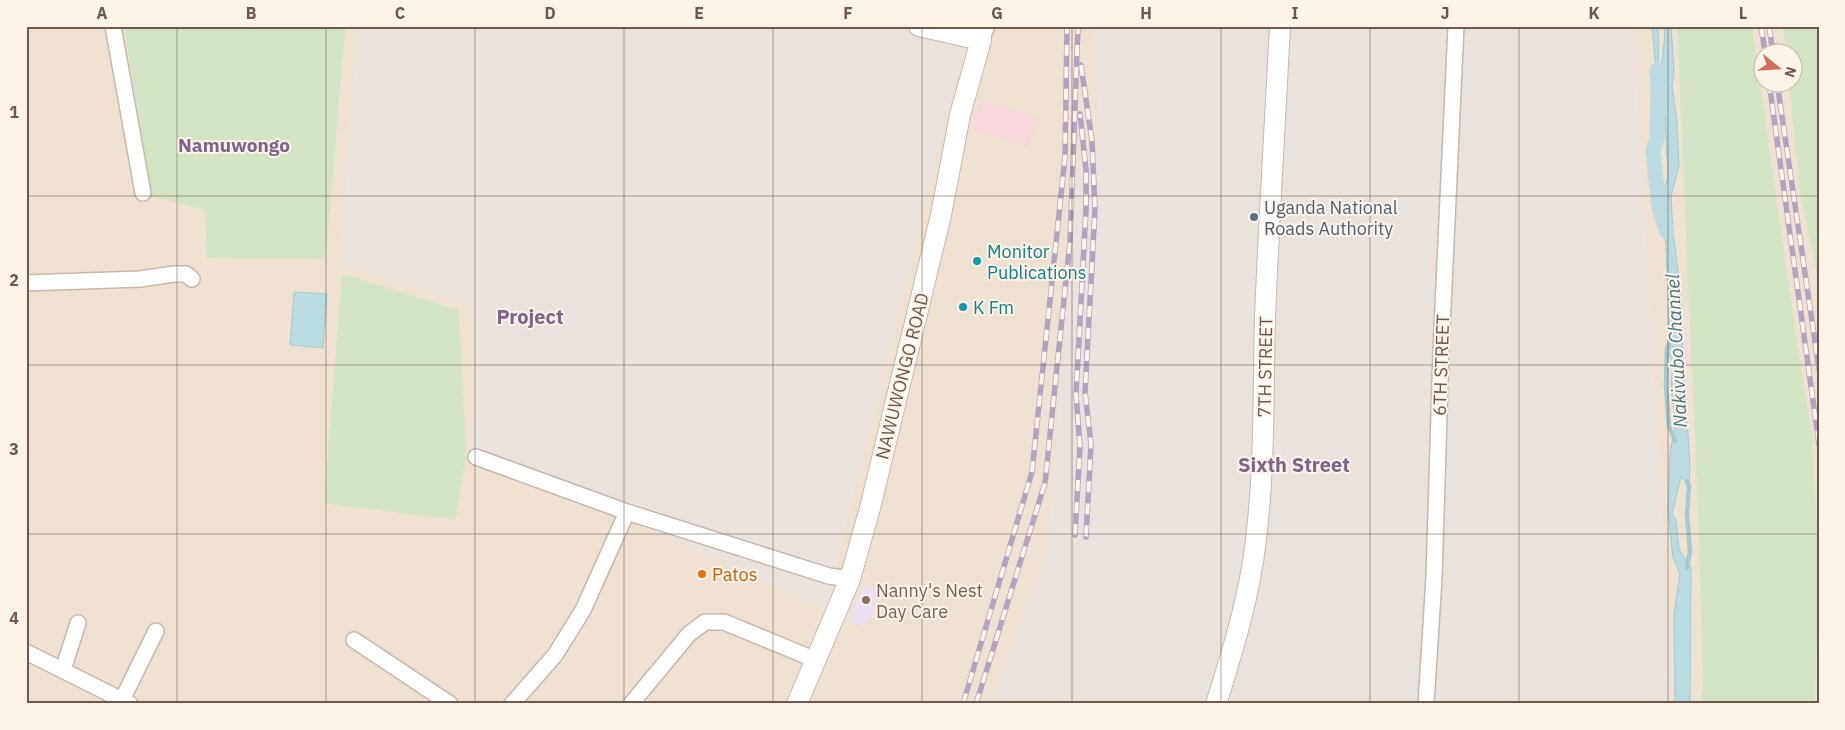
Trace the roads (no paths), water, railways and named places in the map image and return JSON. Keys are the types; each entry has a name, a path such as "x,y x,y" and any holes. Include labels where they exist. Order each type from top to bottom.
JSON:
{"street":[{"path":"113,26 143,194"},
{"path":"919,26 984,33"},
{"name":"7TH STREET","path":"1216,704 1232,654 1247,594 1256,539 1264,432 1266,316 1280,26"},
{"name":"6TH STREET","path":"1426,704 1434,578 1456,26"},
{"name":"NAWUWONGO ROAD","path":"797,704 850,579 870,508 941,215 960,114 984,33"},
{"path":"26,283 140,280 174,274 186,274 192,279"},
{"path":"476,457 627,512 829,576 850,579"},
{"path":"512,704 555,655 583,610 627,512"},
{"path":"63,670 78,622"},
{"path":"630,704 689,634 705,622 724,622 816,660"},
{"path":"26,652 121,702 156,631"},
{"path":"354,640 450,704"}],"water":[{"path":"1652,26 1658,26 1659,84 1665,35 1664,26 1671,26 1674,70 1672,86 1677,122 1679,166 1671,196 1673,232 1682,301 1682,339 1690,466 1689,486 1681,476 1672,515 1676,519 1679,549 1691,567 1690,704 1675,704 1674,614 1680,573 1673,558 1668,511 1670,451 1676,424 1671,389 1673,362 1667,349 1669,324 1666,243 1660,222 1662,198 1668,176 1664,97 1658,90"},
{"path":"294,292 327,294 323,348 290,345"}],"waterway":[{"name":"Nakivubo Channel","path":"1657,70 1657,139 1653,151 1659,209 1667,232"},
{"path":"1669,345 1667,349 1666,386 1669,426 1675,441"},
{"path":"1687,482 1689,486 1687,515 1690,551 1687,568"}],"railway":[{"path":"963,704 1032,472 1065,157 1067,26"},
{"path":"976,704 1045,483 1070,241 1078,26"},
{"path":"1761,26 1763,42"},
{"path":"1769,26 1771,42"},
{"path":"1081,65 1092,141 1095,209 1085,392 1091,444 1086,537"},
{"path":"1770,92 1819,444"},
{"path":"1778,92 1819,369"},
{"path":"1075,535 1080,447 1076,394 1086,210 1086,170 1080,114"}],"place":[{"name":"Uganda National Roads Authority","path":"1254,217"},
{"name":"Monitor Publications","path":"977,261"},
{"name":"K Fm","path":"963,307"},
{"name":"Patos","path":"702,574"},
{"name":"Nanny's Nest Day Care","path":"866,600"}],"district":[{"name":"Namuwongo","path":"234,145"},
{"name":"Project","path":"530,316"},
{"name":"Sixth Street","path":"1294,464"}]}
